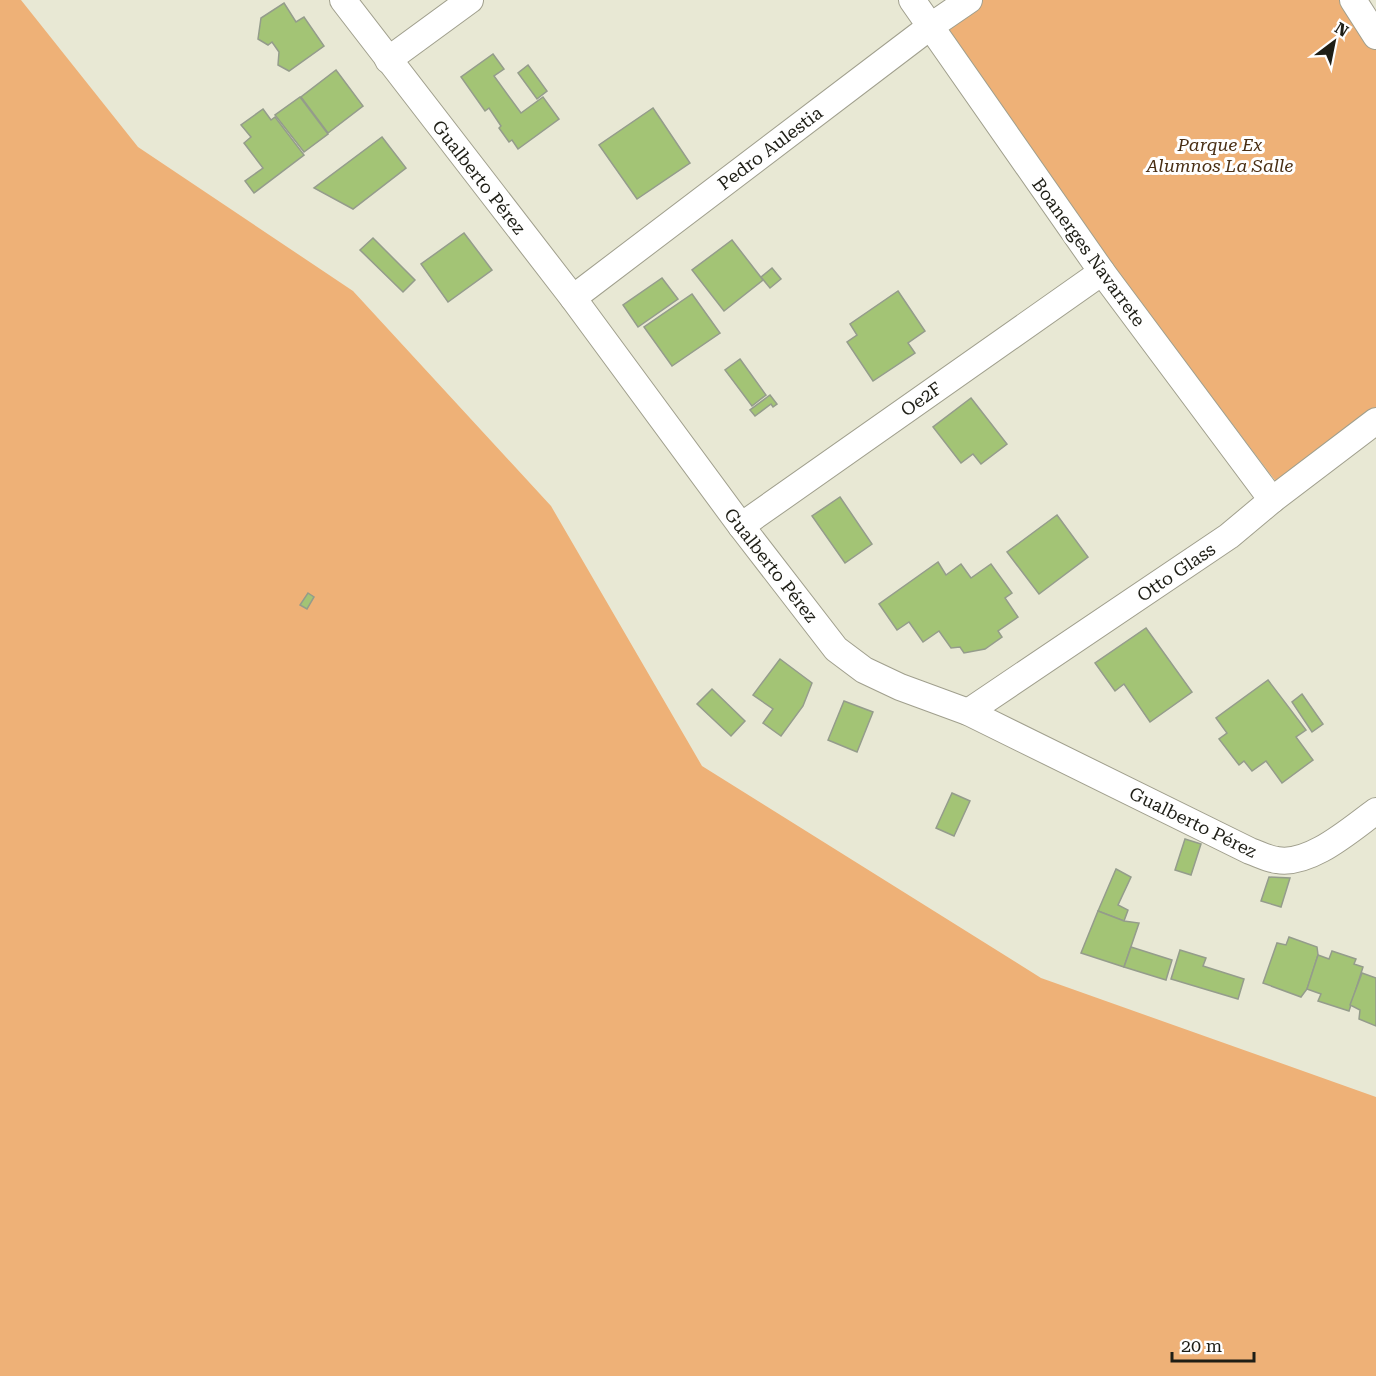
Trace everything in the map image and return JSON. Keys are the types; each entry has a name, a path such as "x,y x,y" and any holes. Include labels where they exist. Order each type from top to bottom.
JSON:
{"street":[{"name":"Gualberto Pérez","path":"343,0 573,298 741,526 836,649 864,670 900,687 968,712 1251,851 1278,861 1305,857 1332,844 1376,811"},
{"path":"388,60 470,0"},
{"name":"Boanerges Navarrete","path":"912,0 1102,272 1272,500"},
{"name":"Pedro Aulestia","path":"573,298 931,26 969,0"},
{"path":"1353,0 1376,36"},
{"name":"Oe2F","path":"741,526 1102,272"},
{"name":"Otto Glass","path":"968,712 1230,536 1272,500 1376,421"}],"green space":[{"path":"0,0 21,0 138,147 353,291 551,506 702,766 1041,978 1376,1097 1376,1376 0,1376"},
{"name":"Parque Ex Alumnos La Salle","path":"969,0 1353,0 1376,36 1376,413 1277,483 931,26"}],"building":[{"path":"284,3 296,22 304,17 324,46 289,71 278,65 279,52 272,42 268,45 258,39 261,18"},
{"path":"493,54 504,69 494,76 521,113 543,97 559,119 518,149 512,140 509,142 499,128 501,126 489,108 485,111 461,77"},
{"path":"528,65 547,91 537,99 518,73"},
{"path":"336,70 363,106 328,133 301,97"},
{"path":"300,97 328,134 304,152 275,115"},
{"path":"653,108 690,163 637,199 599,145"},
{"path":"263,109 271,120 275,117 304,155 254,193 245,181 263,168 244,143 251,137 241,125"},
{"path":"382,137 406,168 353,209 314,188"},
{"path":"464,233 492,270 448,302 421,264"},
{"path":"373,238 415,280 403,292 360,250"},
{"path":"732,240 763,280 724,311 692,270"},
{"path":"772,268 781,279 770,288 761,277"},
{"path":"662,278 678,299 638,327 623,305"},
{"path":"898,291 925,331 908,343 915,353 873,381 847,342 857,335 850,324"},
{"path":"692,294 720,333 672,366 644,327"},
{"path":"740,359 766,395 752,406 725,370"},
{"path":"770,395 777,404 773,407 771,404 755,416 750,410"},
{"path":"971,398 1007,444 981,464 973,454 961,463 933,427"},
{"path":"840,497 872,544 845,563 812,516"},
{"path":"1057,515 1088,557 1039,594 1007,552"},
{"path":"938,562 946,575 961,564 971,578 991,564 1012,593 1005,598 1018,617 998,631 1002,637 985,649 964,653 960,647 951,648 939,631 923,642 909,622 897,630 879,604"},
{"path":"308,593 314,597 307,609 300,605"},
{"path":"1146,628 1192,692 1150,722 1124,684 1115,691 1095,663"},
{"path":"780,659 812,683 803,706 781,736 763,723 773,709 753,695"},
{"path":"1268,680 1306,730 1296,737 1313,760 1282,783 1266,761 1252,771 1244,761 1239,765 1219,739 1227,733 1216,718"},
{"path":"712,689 745,721 731,736 697,704"},
{"path":"1302,694 1323,724 1312,732 1292,702"},
{"path":"844,701 873,712 857,752 828,740"},
{"path":"952,793 970,801 954,836 936,828"},
{"path":"1185,839 1201,844 1191,875 1175,870"},
{"path":"1116,869 1131,877 1118,905 1128,910 1124,921 1098,911"},
{"path":"1269,877 1290,878 1281,907 1261,901"},
{"path":"1098,911 1124,921 1139,923 1124,967 1081,953"},
{"path":"1289,937 1317,947 1318,955 1307,989 1301,997 1263,983 1277,943 1286,945"},
{"path":"1131,947 1172,960 1166,980 1124,967"},
{"path":"1180,950 1206,958 1203,966 1244,979 1238,999 1171,979"},
{"path":"1332,951 1356,959 1354,964 1363,967 1349,1011 1318,1001 1321,994 1307,989 1318,955 1329,959"},
{"path":"1362,973 1376,978 1376,1026 1359,1019 1360,1010 1350,1005"}]}
